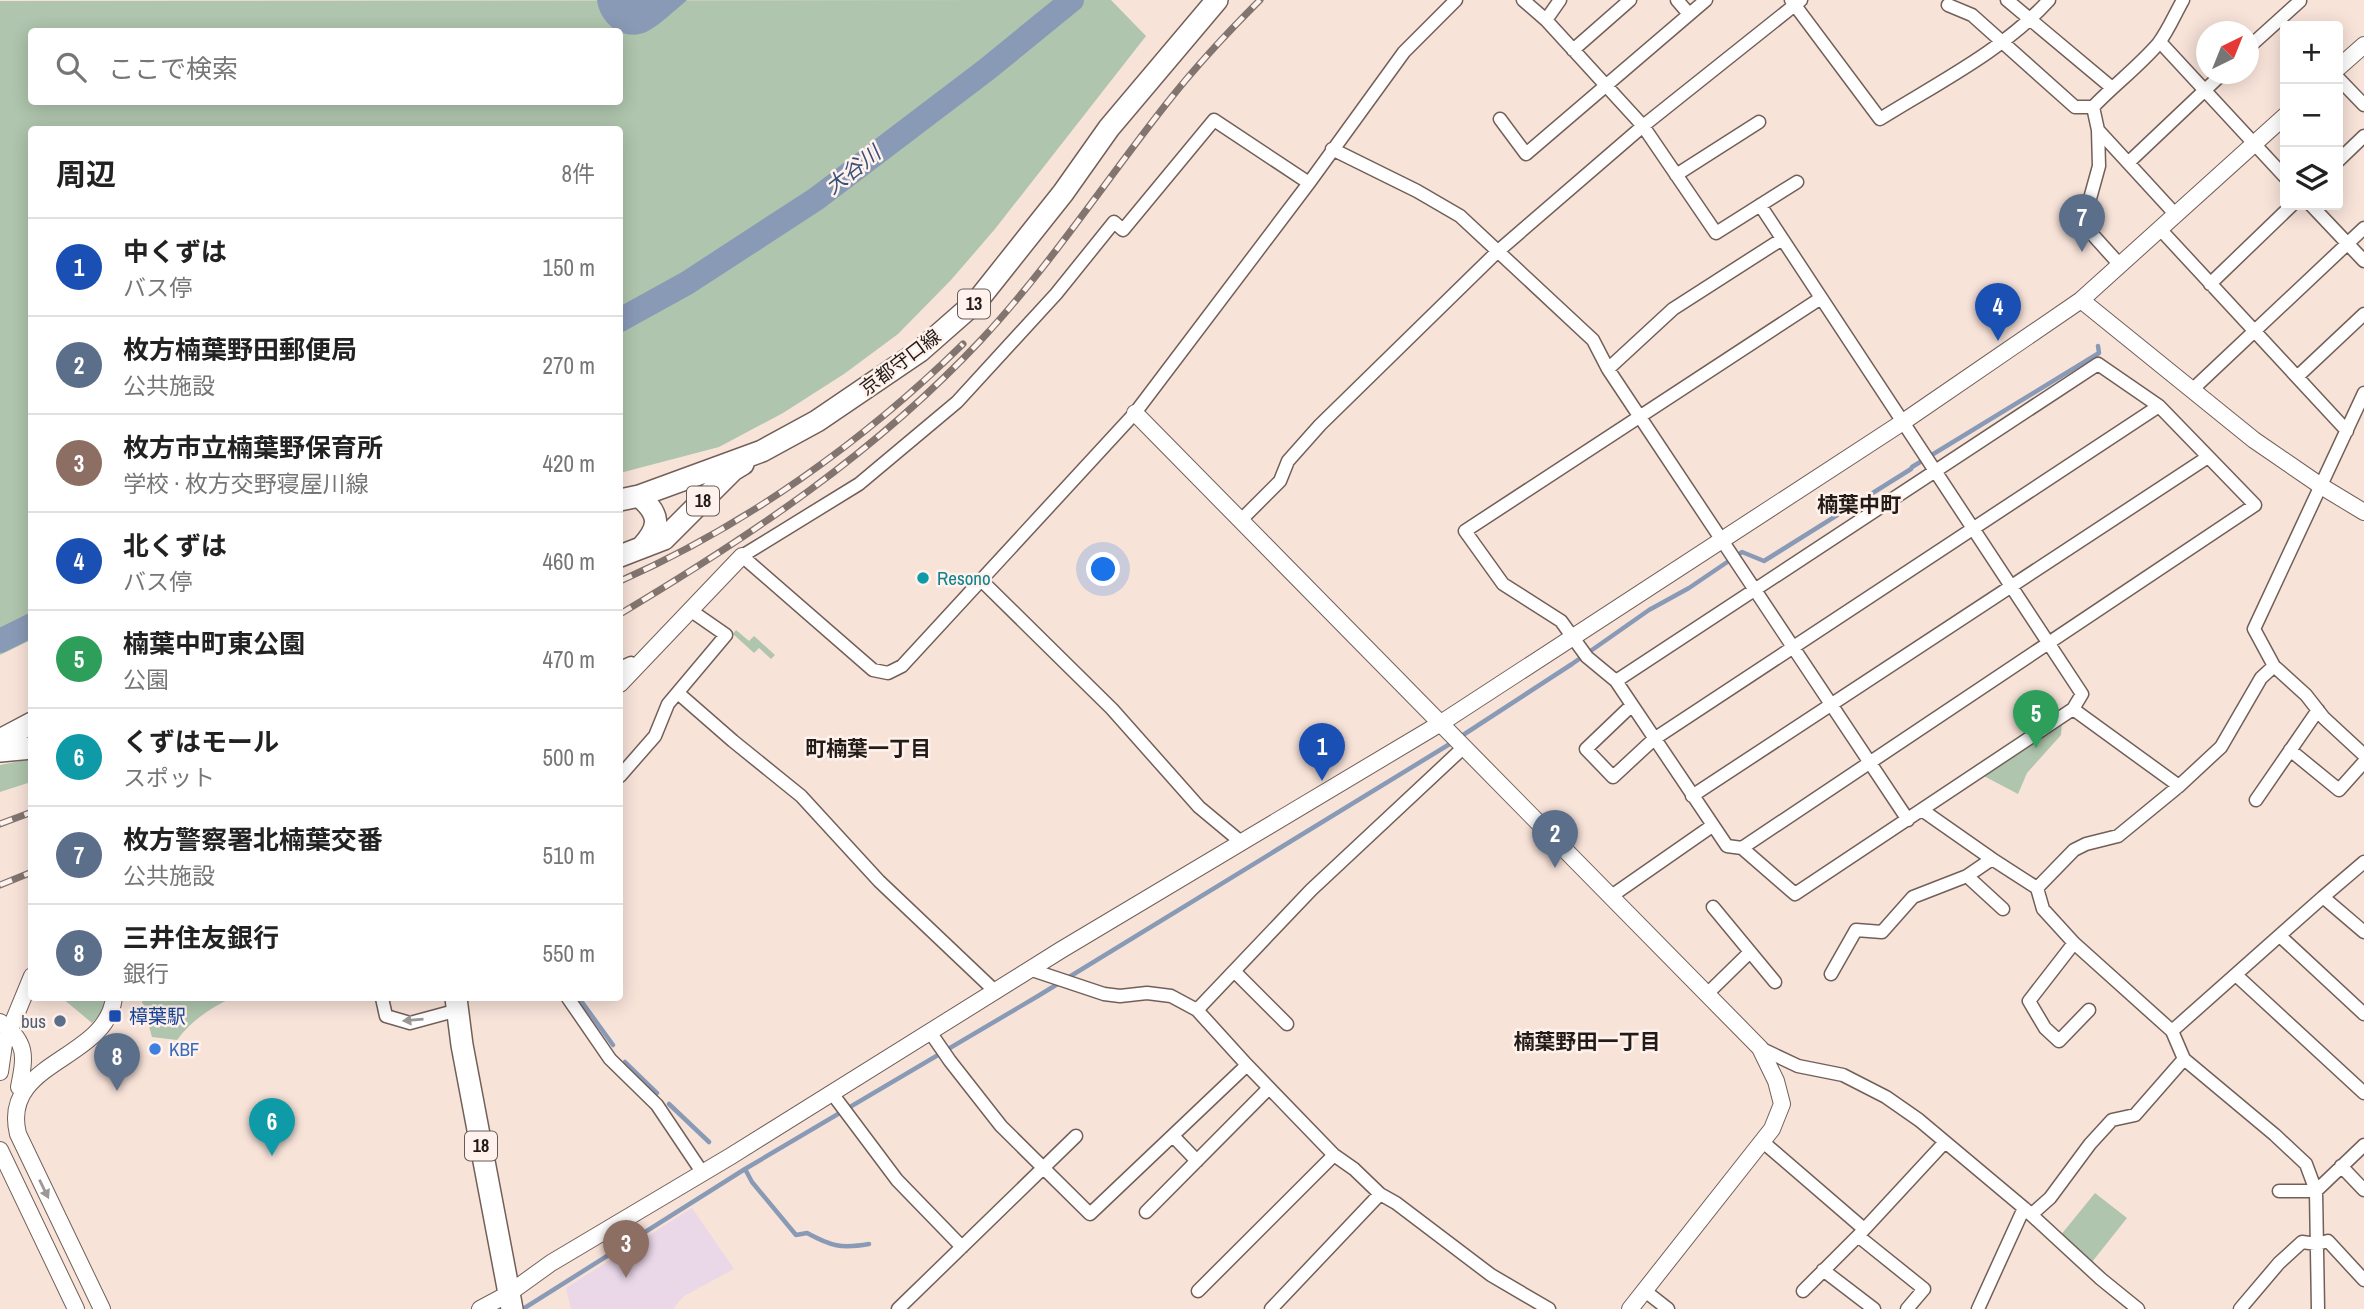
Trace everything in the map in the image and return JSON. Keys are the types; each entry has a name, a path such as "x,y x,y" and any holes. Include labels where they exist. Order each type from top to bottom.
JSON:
{"main road":[{"name":"京都守口線","path":"629,498 762,451 817,421 920,351 978,300 1056,204 1109,128 1217,0"},
{"name":"18","path":"623,554 664,539 733,470 762,451"},
{"path":"629,498 650,505 656,514 653,535 642,547"},
{"path":"0,740 28,725"},
{"path":"0,751 28,748"},
{"name":"18","path":"457,1004 462,1045 510,1301"}],"street":[{"path":"742,556 873,670 888,673 902,666 1135,413 1404,52 1457,0"},
{"path":"1523,0 1546,20 1643,126 1716,233 1797,182"},
{"path":"1546,20 1560,0"},
{"path":"1573,50 1630,0"},
{"path":"1677,0 1689,14"},
{"path":"1508,124 1526,154 1706,0"},
{"path":"2007,0 2111,87"},
{"path":"1241,520 1280,481 1288,461 1320,425 1497,252 1643,126 1795,2 1880,119 2003,42 2031,20 2049,0"},
{"path":"1948,5 1972,15 2074,107 2093,107 2160,42 2183,0"},
{"path":"2259,39 2300,1"},
{"path":"2160,42 2280,172"},
{"path":"2343,64 2364,45"},
{"path":"2343,83 2364,105"},
{"path":"2129,162 2211,84"},
{"path":"2093,107 2098,130 2099,166 2083,224 2120,265"},
{"path":"623,681 742,556 859,484 957,402 1056,294 1114,222 1123,230 1214,120 1309,183"},
{"path":"481,1309 510,1301 551,1263 1061,950 1441,723 1903,422 2081,300 2280,121"},
{"path":"1676,175 1759,122"},
{"path":"2098,130 2176,215"},
{"path":"2343,156 2364,136"},
{"path":"1332,149 1417,191 1460,216 1593,340 1608,369 1908,820"},
{"path":"1760,205 2082,694 2073,709 1795,894 1742,848 1727,846 1616,681 1587,657 1561,621 1503,584 1465,531 1821,298"},
{"path":"2210,284 2287,210"},
{"path":"2316,210 2364,261"},
{"path":"2193,388 2364,228"},
{"path":"2160,229 2347,431"},
{"path":"1608,369 1673,309 1782,239"},
{"path":"2081,300 2254,440 2364,512"},
{"path":"2297,377 2364,314"},
{"path":"1616,681 2098,364 2159,405 2255,505 1742,848"},
{"path":"2364,393 2361,410 2347,431 2254,629 2274,666 2364,755"},
{"path":"1632,705 1586,749 1613,777 1654,739 2159,405"},
{"path":"1135,413 1760,1048 1776,1081 1782,1104 1772,1129 1630,1309"},
{"path":"1692,796 2208,457"},
{"path":"982,582 1112,709 1199,807 1241,842"},
{"path":"623,773 655,736 668,704 726,635 690,610"},
{"path":"623,667 631,663 637,666"},
{"path":"2037,888 2074,850 2118,836 2221,747 2261,678 2274,666"},
{"path":"678,693 801,796 879,881 996,992"},
{"path":"2073,709 2179,786"},
{"path":"2256,800 2318,710"},
{"path":"1197,1010 1311,890 1464,747"},
{"path":"2290,750 2339,790 2364,762"},
{"path":"1922,810 2037,888 2043,909 2074,943 2172,1031 2184,1059 2303,1159 2316,1191 2318,1309"},
{"path":"1609,897 1712,826"},
{"path":"1831,974 1856,930 1882,932 1913,897 1967,876 1992,859"},
{"path":"2172,1031 2364,862"},
{"path":"1967,876 2003,909"},
{"path":"2323,897 2364,932"},
{"path":"1713,907 1775,982"},
{"path":"2280,936 2364,1014"},
{"path":"2074,943 2029,1001 2045,1028 2060,1041 2089,1010"},
{"path":"1707,994 1750,952"},
{"path":"1032,970 1104,994 1120,996 1147,993 1171,996 1197,1010 1334,1155 1354,1169 1380,1194 1396,1203 1491,1275 1549,1309"},
{"path":"1234,971 1287,1024"},
{"path":"2236,975 2364,1093"},
{"path":"0,1072 5,1026 28,983"},
{"path":"19,1087 32,1074 86,1040 101,1026 114,1001"},
{"path":"383,1001 386,1016 410,1023 457,1004"},
{"path":"570,1001 610,1059 657,1105 702,1172"},
{"path":"5,1026 22,1048 24,1059 19,1087 10,1112 15,1128 102,1309"},
{"path":"930,1032 1001,1126 1090,1214 1247,1065"},
{"path":"1760,1048 1798,1066 1843,1075 1886,1097 2028,1211 2101,1279 2138,1309"},
{"path":"1978,1309 2028,1211 2050,1198 2090,1144 2112,1120 2135,1115 2184,1059"},
{"path":"1146,1212 1269,1088"},
{"path":"831,1092 897,1180 962,1247"},
{"path":"898,1309 1076,1136"},
{"path":"1173,1136 1197,1161"},
{"path":"1763,1142 1923,1289 1907,1309"},
{"path":"1803,1291 1945,1142"},
{"path":"2278,1192 2316,1191 2364,1145"},
{"path":"0,1150 76,1309"},
{"path":"1198,1291 1334,1155"},
{"path":"2341,1166 2364,1190"},
{"path":"1271,1309 1380,1194"},
{"path":"2240,1309 2279,1263 2302,1242 2316,1244 2328,1241 2364,1280"},
{"path":"1823,1270 1874,1309"},
{"path":"1645,1291 1668,1309"}],"shaded area":[{"path":"692,1208 734,1269 684,1296 673,1309 571,1309 566,1288"}],"green space":[{"path":"1111,0 1146,36 995,229 951,280 898,334 844,374 783,413 719,447 623,472 623,126 28,126 28,641 0,655 0,1"},
{"path":"736,630 749,641 754,636 775,655 771,659 759,648 754,653 733,634"},
{"path":"2062,721 2061,735 2027,773 2018,794 1982,775"},
{"path":"28,760 28,783 0,792 0,765"},
{"path":"66,1001 105,1001 102,1012 92,1023"},
{"path":"142,1001 226,1001 188,1027 177,1040 152,1037"},
{"path":"2095,1193 2127,1218 2092,1262 2060,1236"}],"water":[{"path":"597,0 687,0 648,31 630,35 623,33 623,28 614,28 608,24"}],"waterway":[{"name":"大谷川","path":"623,318 687,283 816,199 986,70 1072,0"},
{"path":"1460,737 1649,610 1689,588 1742,552 1764,561 2099,353 2098,346"},
{"name":"大谷川","path":"0,641 28,627"},
{"path":"523,1309 745,1169 1038,996 1453,742"},
{"path":"581,1001 613,1045"},
{"path":"625,1062 657,1093"},
{"path":"669,1104 709,1142"},
{"path":"745,1169 752,1182 796,1235 807,1233 830,1244 843,1246 869,1244"}],"railway":[{"path":"623,612 717,554 810,490 855,456 940,381 1007,311 1181,85 1260,0"},
{"path":"623,580 713,534 802,478 886,414 963,344"},
{"path":"0,824 28,814"},
{"path":"0,885 28,874"}],"place":[{"name":"枚方警察署北楠葉交番","path":"2082,252"},
{"name":"北くずは","path":"1998,341"},
{"name":"Resono","path":"923,578"},
{"name":"楠葉中町東公園","path":"2036,748"},
{"name":"中くずは","path":"1322,781"},
{"name":"枚方楠葉野田郵便局","path":"1555,868"},
{"name":"樟葉駅","path":"115,1016"},
{"name":"bus","path":"60,1021"},
{"name":"KBF","path":"155,1049"},
{"name":"三井住友銀行","path":"117,1091"},
{"name":"くずはモール","path":"272,1156"},
{"name":"枚方市立楠葉野保育所","path":"626,1278"}],"district":[{"name":"楠葉中町","path":"1859,505"},
{"name":"町楠葉一丁目","path":"868,749"},
{"name":"楠葉野田一丁目","path":"1587,1042"}]}
